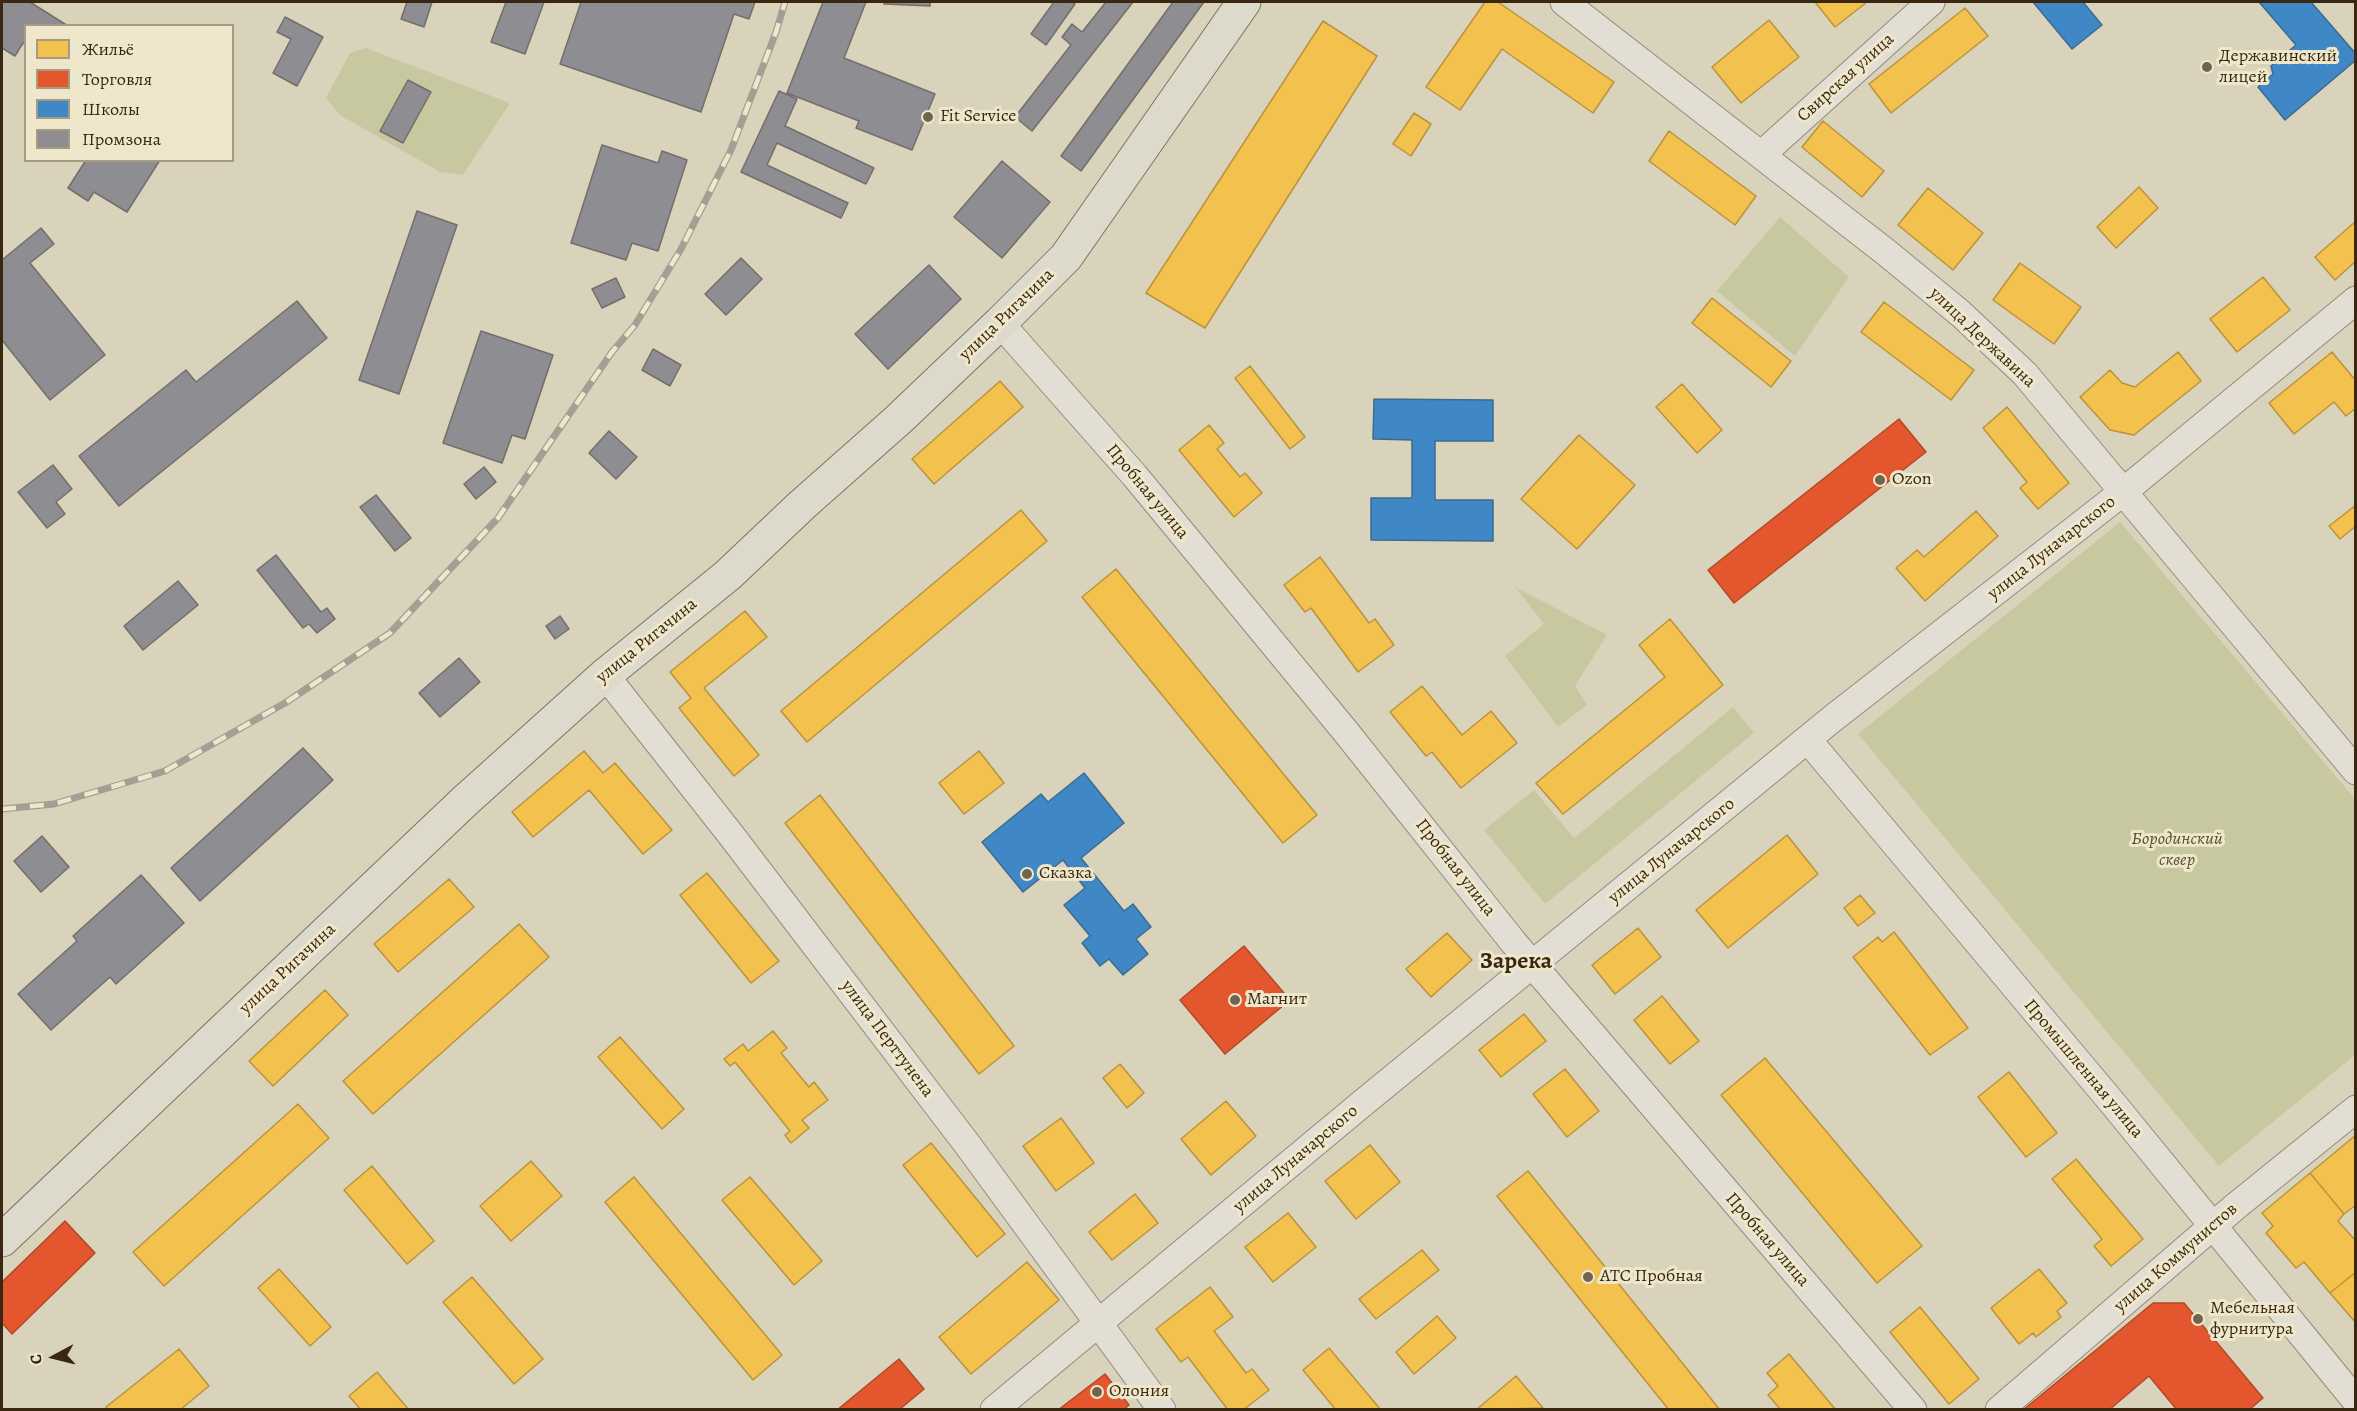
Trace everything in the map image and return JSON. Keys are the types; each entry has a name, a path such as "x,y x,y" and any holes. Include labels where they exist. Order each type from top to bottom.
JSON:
{"main road":[{"name":"улица Ригачина","path":"2,1240 466,800 605,675 728,575 802,505 898,420 1000,323 1066,257 1244,2"}],"street":[{"name":"улица Державина","path":"1564,2 1961,314 2025,374 2355,771"},
{"name":"Свирская улица","path":"1761,155 1931,2"},
{"name":"улица Луначарского","path":"994,1410 1532,965 1808,740 2122,492 2355,300"},
{"name":"Пробная улица","path":"1000,323 1136,476 1353,740 1532,965 1913,1410"},
{"name":"улица Перттунена","path":"605,675 731,835 960,1135 1162,1410"},
{"name":"Промышленная улица","path":"1808,740 2115,1106 2355,1401"},
{"name":"улица Коммунистов","path":"1999,1410 2212,1226 2355,1109"}],"green space":[{"path":"366,48 510,103 463,175 440,172 340,115 326,98 350,53"},
{"path":"1780,217 1849,277 1795,356 1717,291"},
{"name":"Бородинский сквер","path":"2120,522 2355,799 2355,1055 2219,1166 1858,734"},
{"path":"1515,587 1607,635 1575,686 1587,705 1558,727 1505,656 1544,624"},
{"path":"1733,707 1754,733 1545,904 1484,830 1534,790 1574,838"}],"building: Жильё":[{"path":"1485,2 1498,2 1614,82 1593,113 1502,49 1460,110 1426,87"},
{"path":"1815,2 1867,2 1835,27"},
{"path":"1965,8 1988,36 1891,113 1869,84"},
{"path":"1769,20 1799,57 1741,103 1712,67"},
{"path":"1323,21 1377,56 1205,328 1146,293"},
{"path":"1414,113 1431,124 1411,156 1393,144"},
{"path":"1823,121 1884,171 1862,197 1802,147"},
{"path":"1669,131 1756,196 1735,225 1649,161"},
{"path":"2139,187 2158,208 2116,248 2097,227"},
{"path":"1928,188 1983,233 1953,270 1898,225"},
{"path":"2356,221 2356,261 2335,280 2315,257"},
{"path":"2020,263 2081,307 2054,344 1993,300"},
{"path":"2263,277 2290,310 2237,352 2210,319"},
{"path":"1712,298 1791,361 1771,387 1692,323"},
{"path":"1884,302 1974,370 1951,400 1861,332"},
{"path":"2178,352 2201,381 2134,435 2110,430 2080,397 2110,370 2122,383 2135,387"},
{"path":"2332,352 2356,381 2356,408 2346,416 2334,402 2294,434 2269,403"},
{"path":"1250,366 1305,437 1290,449 1235,378"},
{"path":"1000,381 1023,407 934,484 912,459"},
{"path":"1682,384 1722,430 1697,453 1656,407"},
{"path":"2007,407 2069,483 2038,509 2020,488 2027,482 1983,428"},
{"path":"1209,425 1224,443 1217,449 1240,477 1245,473 1262,493 1234,517 1179,450"},
{"path":"1579,435 1635,485 1577,549 1521,499"},
{"path":"2356,505 2356,526 2340,539 2329,526"},
{"path":"1021,510 1047,541 807,742 781,711"},
{"path":"1976,511 1998,536 1925,601 1896,568 1917,550 1924,557"},
{"path":"1320,557 1369,623 1375,619 1394,645 1358,672 1311,608 1305,612 1284,585"},
{"path":"1116,569 1317,815 1283,843 1082,597"},
{"path":"745,611 767,637 704,688 759,755 734,776 679,708 691,698 670,672"},
{"path":"1670,619 1723,685 1563,814 1536,783 1665,677 1639,645"},
{"path":"1422,686 1462,735 1491,711 1517,743 1461,788 1432,752 1426,756 1390,712"},
{"path":"584,751 603,773 615,763 672,830 643,854 589,790 533,837 512,812"},
{"path":"979,751 1004,783 964,814 939,783"},
{"path":"820,795 1014,1046 979,1074 785,823"},
{"path":"1787,835 1818,874 1728,948 1696,910"},
{"path":"707,873 779,961 751,983 680,895"},
{"path":"449,879 474,907 398,972 374,944"},
{"path":"1860,895 1875,913 1858,926 1844,908"},
{"path":"519,924 549,957 373,1114 343,1081"},
{"path":"1638,928 1661,957 1615,994 1592,965"},
{"path":"1894,932 1968,1028 1930,1055 1853,957 1878,937 1882,942"},
{"path":"1447,933 1472,960 1431,997 1406,969"},
{"path":"325,990 348,1015 273,1086 249,1061"},
{"path":"1662,996 1699,1041 1670,1064 1634,1020"},
{"path":"1524,1014 1546,1041 1501,1077 1479,1050"},
{"path":"773,1031 787,1048 781,1053 809,1087 814,1082 828,1100 802,1120 809,1128 791,1143 785,1135 790,1131 735,1062 730,1066 724,1059 743,1044 748,1051"},
{"path":"620,1037 684,1109 662,1129 598,1057"},
{"path":"1765,1058 1922,1246 1877,1283 1721,1095"},
{"path":"1120,1064 1144,1093 1127,1108 1103,1078"},
{"path":"1565,1069 1599,1111 1567,1137 1533,1094"},
{"path":"2009,1072 2057,1133 2026,1157 1978,1097"},
{"path":"1226,1101 1256,1136 1211,1175 1181,1139"},
{"path":"298,1104 329,1138 164,1286 133,1252"},
{"path":"1061,1118 1094,1163 1056,1191 1023,1146"},
{"path":"2356,1135 2356,1205 2344,1214 2310,1173"},
{"path":"931,1143 1005,1234 977,1257 903,1165"},
{"path":"1370,1145 1400,1182 1356,1219 1325,1181"},
{"path":"2076,1159 2143,1239 2111,1266 2094,1246 2102,1239 2052,1179"},
{"path":"531,1161 562,1196 511,1241 480,1206"},
{"path":"372,1166 434,1241 407,1264 344,1190"},
{"name":"АТС Пробная","path":"1528,1171 1720,1410 1669,1410 1497,1196"},
{"path":"2310,1173 2344,1214 2338,1221 2356,1241 2356,1272 2330,1293 2304,1262 2296,1268 2266,1233 2273,1226 2262,1213"},
{"path":"634,1177 782,1355 753,1380 605,1202"},
{"path":"750,1177 822,1261 794,1285 722,1200"},
{"path":"1135,1194 1158,1223 1112,1260 1089,1232"},
{"path":"1288,1213 1316,1247 1273,1282 1245,1247"},
{"path":"1422,1250 1439,1270 1376,1319 1359,1299"},
{"path":"1027,1262 1059,1300 971,1374 939,1337"},
{"path":"279,1269 331,1327 310,1346 258,1288"},
{"path":"2039,1269 2067,1303 2057,1311 2061,1317 2036,1337 2033,1333 2019,1344 1991,1308"},
{"path":"2356,1272 2356,1323 2330,1293"},
{"path":"472,1277 543,1359 514,1384 443,1302"},
{"path":"1210,1287 1233,1317 1214,1331 1246,1373 1252,1369 1269,1390 1243,1410 1228,1410 1188,1357 1181,1362 1156,1329"},
{"path":"1920,1307 1979,1379 1949,1404 1890,1332"},
{"path":"1437,1316 1456,1338 1414,1374 1396,1352"},
{"path":"1329,1348 1381,1410 1336,1410 1303,1370"},
{"path":"179,1349 209,1386 180,1410 108,1410 106,1407"},
{"path":"1789,1354 1836,1410 1781,1410 1768,1395 1778,1386 1767,1373"},
{"path":"377,1372 409,1410 361,1410 349,1396"},
{"path":"1516,1376 1543,1408 1476,1410"}],"building: Торговля":[{"path":"1899,419 1926,452 1734,603 1708,570"},
{"name":"Магнит","path":"1244,946 1290,1000 1225,1054 1180,1000"},
{"path":"65,1221 95,1253 12,1334 2,1323 2,1282"},
{"path":"2153,1303 2184,1303 2263,1398 2249,1410 2177,1410 2149,1376 2109,1410 2023,1410"},
{"path":"899,1359 924,1389 899,1410 837,1410"},
{"path":"1105,1374 1129,1405 1123,1410 1058,1410"}],"building: Школы":[{"path":"2033,2 2083,2 2102,25 2072,49"},
{"path":"2259,2 2311,2 2356,54 2356,60 2285,120 2258,87 2273,74 2271,66 2296,45"},
{"path":"1374,399 1493,400 1493,441 1435,441 1435,500 1493,500 1493,541 1371,540 1371,498 1412,498 1412,440 1373,439"},
{"name":"Сказка","path":"1084,773 1124,823 1081,858 1124,911 1133,904 1151,927 1136,939 1148,954 1123,975 1109,959 1100,966 1082,943 1090,936 1064,905 1085,888 1063,860 1023,892 982,842 1041,794 1048,802"}],"building: Промзона":[{"path":"2,2 30,2 65,24 24,24 24,44 15,56 2,48"},
{"path":"407,2 432,2 424,27 401,19"},
{"path":"506,2 544,2 525,54 491,42"},
{"path":"581,2 755,2 749,19 734,14 701,112 560,64"},
{"path":"823,2 866,2 844,58 935,94 912,150 856,128 859,121 787,93"},
{"path":"884,2 930,2 930,6 884,4"},
{"path":"1054,2 1075,4 1046,45 1031,34"},
{"path":"1106,2 1133,2 1032,131 1015,117 1071,45 1062,37 1072,24 1082,32"},
{"path":"1173,2 1204,2 1081,171 1061,156"},
{"path":"285,17 323,37 297,86 273,73 291,39 277,32"},
{"path":"408,80 431,92 403,143 380,131"},
{"path":"779,91 797,99 785,126 874,168 866,184 777,143 767,165 848,203 841,218 741,172"},
{"path":"602,145 658,163 662,151 687,160 658,251 632,243 626,260 571,243"},
{"path":"1002,161 1050,202 1002,258 954,217"},
{"path":"85,162 159,162 127,212 94,192 88,201 68,188"},
{"path":"417,211 457,225 399,394 359,380"},
{"path":"41,228 54,244 30,263 105,355 50,400 2,340 2,260"},
{"path":"741,258 762,279 726,315 705,294"},
{"path":"929,265 961,299 888,369 855,334"},
{"path":"616,278 625,297 602,308 592,289"},
{"path":"297,301 327,338 119,506 79,456 186,370 196,382"},
{"path":"481,331 553,355 525,439 512,435 502,463 443,443"},
{"path":"653,349 681,365 670,386 642,370"},
{"path":"609,431 637,457 616,479 589,453"},
{"path":"53,465 72,489 56,502 65,514 47,528 18,492"},
{"path":"484,467 496,482 476,499 464,484"},
{"path":"376,495 411,538 395,551 360,507"},
{"path":"276,555 321,612 327,608 335,619 317,633 309,624 303,628 257,570"},
{"path":"178,581 198,605 143,650 124,626"},
{"path":"560,616 569,629 555,639 546,626"},
{"path":"459,658 480,682 440,717 419,693"},
{"path":"303,748 333,780 200,901 171,868"},
{"path":"42,836 69,867 41,892 14,861"},
{"path":"141,875 184,923 116,984 110,977 51,1030 18,994 77,941 73,936"}],"railway":[{"path":"2,809 54,804 165,771 285,703 390,633 498,518 612,352 635,325 681,249 731,150 776,32 785,2"}],"place":[{"name":"Державинский лицей","path":"2207,67"},
{"name":"Fit Service","path":"928,117"},
{"name":"Ozon","path":"1880,480"},
{"name":"Сказка","path":"1027,874"},
{"name":"Магнит","path":"1235,1000"},
{"name":"АТС Пробная","path":"1588,1277"},
{"name":"Мебельная фурнитура","path":"2198,1319"},
{"name":"Олония","path":"1097,1392"}],"district":[{"name":"Зарека","path":"1516,962"}]}
